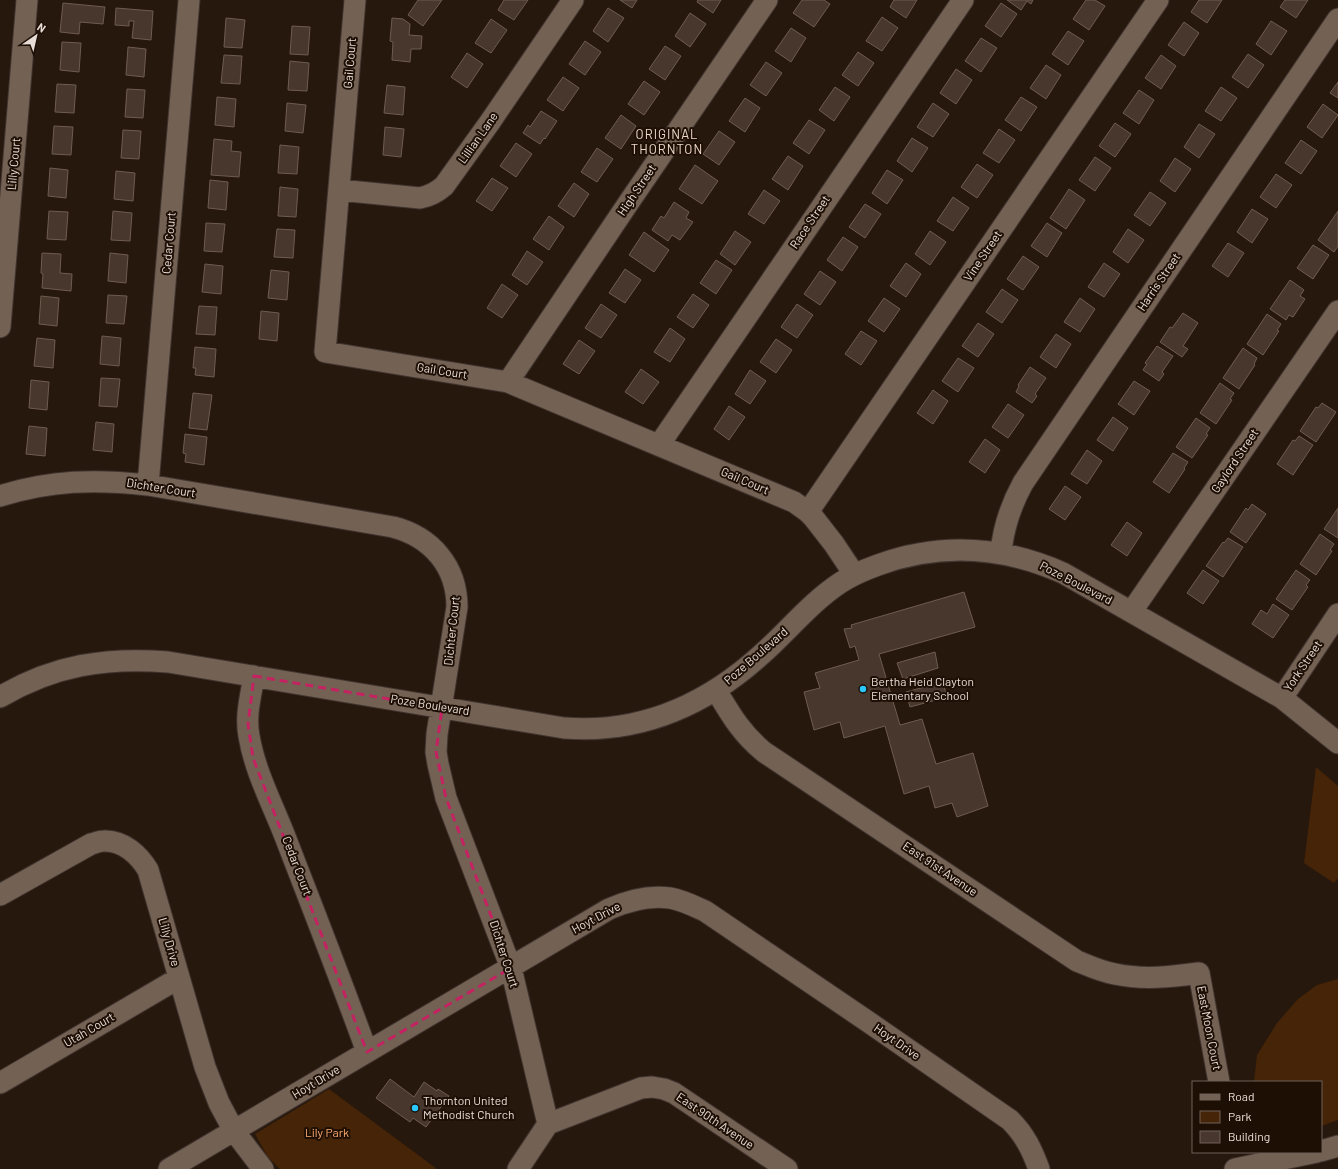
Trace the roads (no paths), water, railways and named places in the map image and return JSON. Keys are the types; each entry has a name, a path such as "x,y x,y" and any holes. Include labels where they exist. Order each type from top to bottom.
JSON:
{"street":[{"name":"Lilly Court","path":"0,327 27,0"},
{"name":"Cedar Court","path":"148,485 189,0"},
{"name":"Gail Court","path":"355,0 325,352 508,382 659,445 794,502 808,512 834,544 854,574"},
{"name":"Lillian Lane","path":"339,190 420,198 430,196 437,192 444,186 490,122 573,0"},
{"name":"High Street","path":"508,382 767,0"},
{"name":"Race Street","path":"659,445 962,0"},
{"name":"Vine Street","path":"808,512 1158,0"},
{"name":"Harris Street","path":"1001,553 1006,522 1022,483 1338,19"},
{"name":"Gaylord Street","path":"1132,612 1338,311"},
{"name":"Dichter Court","path":"0,496 55,483 115,481 148,485 393,527 411,533 422,539 444,560 449,568 457,595 456,622 437,734 436,752 446,798 511,968 548,1124"},
{"name":"Poze Boulevard","path":"0,697 25,683 47,674 96,662 129,660 168,662 564,728 606,728 629,725 677,711 716,690 740,673 762,654 808,609 838,584 854,574 908,556 933,551 954,550 1001,553 1044,565 1063,573 1282,698 1338,743"},
{"name":"York Street","path":"1282,698 1338,614"},
{"name":"Cedar Court","path":"254,676 249,706 248,724 248,735 253,758 282,829 367,1052"},
{"name":"East 91st Avenue","path":"716,690 736,724 750,740 764,752 1077,961 1115,974 1144,978 1159,978 1199,973"},
{"name":"Lilly Drive","path":"0,895 91,844 104,841 117,843 131,850 141,858 148,870 205,1067 219,1103 234,1131 263,1169"},
{"name":"Hoyt Drive","path":"169,1169 609,909 642,899 669,898 688,903 705,911 1010,1120 1019,1128 1028,1141 1039,1169"},
{"name":"East Moon Court","path":"1199,973 1219,1081"},
{"name":"Utah Court","path":"0,1083 179,978"},
{"name":"East 90th Avenue","path":"548,1124 641,1088 652,1087 664,1089 684,1099 787,1169"},
{"path":"518,1169 548,1124"},
{"path":"1322,1151 1338,1146"},
{"path":"1233,1153 1236,1169 1312,1153"}],"place":[{"name":"Bertha Heid Clayton Elementary School","path":"863,689"},
{"name":"Thornton United Methodist Church","path":"415,1108"}],"district":[{"name":"ORIGINAL THORNTON","path":"667,142"}],"park label":[{"name":"Lily Park","path":"327,1133"}]}
